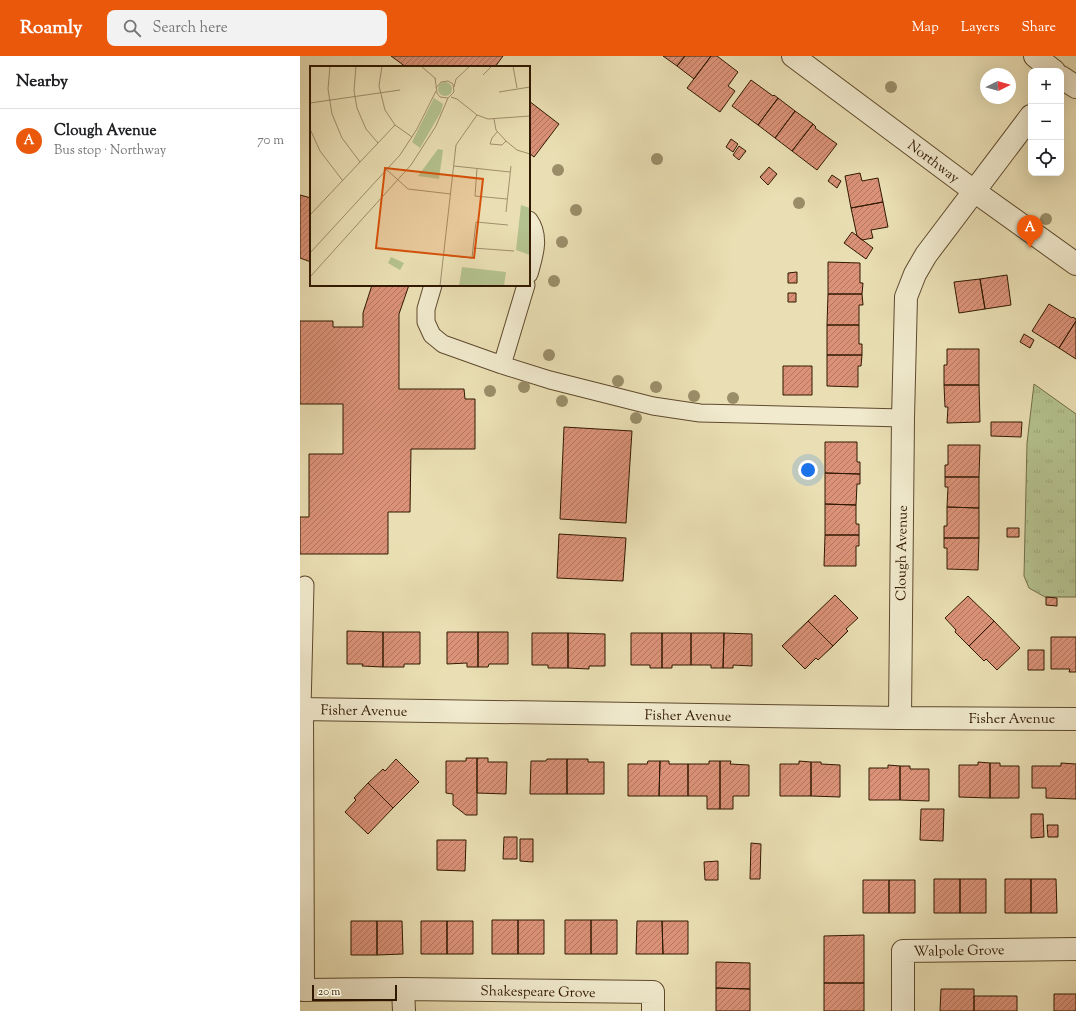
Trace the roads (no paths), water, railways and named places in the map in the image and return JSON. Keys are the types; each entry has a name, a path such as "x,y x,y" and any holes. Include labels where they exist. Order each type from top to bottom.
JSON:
{"street":[{"name":"Northway","path":"793,56 974,191 1076,264"},
{"path":"1035,56 1050,68"},
{"path":"1064,79 1076,87"},
{"name":"Clough Avenue","path":"900,718 902,418 906,297 915,274 926,254 1028,120"},
{"path":"301,709 303,990 403,989 404,1011"},
{"name":"Fisher Avenue","path":"301,709 900,718 1076,718"},
{"name":"Walpole Grove","path":"903,1011 903,951 1076,948"},
{"name":"Shakespeare Grove","path":"403,989 653,992 653,1011"}],"lane":[{"path":"530,221 536,236 536,251 530,271"},
{"path":"433,286 426,309 426,322 432,335 444,344 502,365 550,380 653,406 700,413 902,418"},
{"path":"502,365 526,286"},
{"path":"301,709 305,585"}],"place":[{"name":"Clough Avenue","path":"1030,248"}]}
